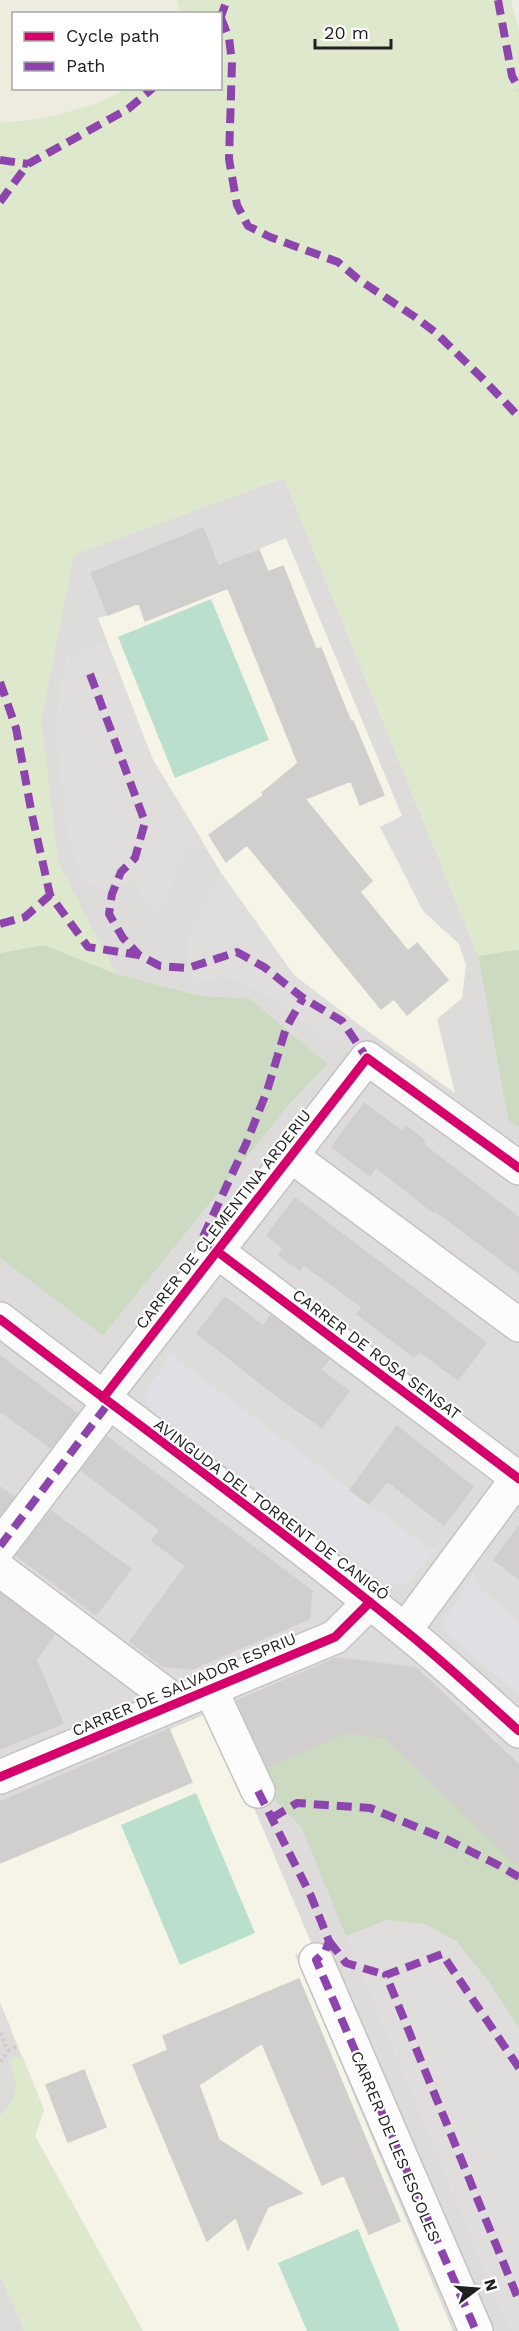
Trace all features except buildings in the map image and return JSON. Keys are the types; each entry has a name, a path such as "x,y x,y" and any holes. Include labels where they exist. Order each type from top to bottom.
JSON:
{"street":[{"name":"CARRER DE CLEMENTINA ARDERIU","path":"0,1546 290,1155 367,1058 519,1168"},
{"path":"290,1155 519,1325"},
{"name":"CARRER DE ROSA SENSAT","path":"218,1252 518,1477"},
{"name":"AVINGUDA DEL TORRENT DE CANIGÓ","path":"0,1318 106,1401 257,1513 405,1630 519,1731"},
{"path":"405,1630 518,1477"},
{"path":"0,1570 176,1702"},
{"name":"CARRER DE SALVADOR ESPRIU","path":"0,1777 335,1637 369,1602"},
{"path":"210,1688 258,1791"},
{"name":"CARRER DE LES ESCOLES","path":"316,1960 476,2331"}],"path":[{"path":"0,2033 8,2051"},
{"path":"0,2062 8,2051 18,2046"}],"shaded area":[{"path":"0,0 177,0 181,12 12,12 12,90 123,90 101,102 54,116 0,122"},
{"path":"284,478 478,956 508,1120 519,1128 519,2331 0,2331 0,1258 103,1336 288,1106 328,1064 249,998 202,996 116,974 58,863 41,721 74,554"},
{"path":"203,528 218,566 286,538 402,816 380,827 423,911 459,944 466,965 462,998 437,1019 455,1093 341,1012 294,975 229,886 153,760 98,618 108,615 91,573"},
{"path":"107,642 153,760 202,840 189,849 178,868 167,903 160,909 148,909 135,882 86,887 68,840 56,729 60,690 67,657"},
{"path":"220,871 294,975 357,1023 332,1043 278,1002 231,977 192,982 187,949 192,927"},
{"path":"174,1348 176,1358 430,1550 439,1547 407,1583 401,1586 386,1583 153,1412 145,1398 146,1393"},
{"path":"474,1573 475,1583 519,1624 519,1695 446,1633 444,1621"},
{"path":"213,1711 313,1947 295,1955 453,2331 143,2331 35,2136 44,2110 0,2003 0,1802"},
{"path":"386,1920 425,1924 456,1941 488,1981 519,2028 519,2331 510,2331 346,1936"},
{"path":"0,2003 11,2028 0,2033"}],"green space":[{"path":"177,0 511,0 519,31 519,951 478,956 284,478 74,555 41,721 58,863 116,974 44,945 0,953 0,122 54,116 101,102 123,90 222,90 222,12 181,12"},
{"path":"211,599 269,740 175,778 118,637"},
{"path":"44,945 116,974 202,996 249,998 328,1064 288,1106 103,1336 0,1258 0,953"},
{"path":"519,951 519,1128 508,1120 478,956"},
{"path":"347,1733 384,1737 519,1867 519,2028 488,1981 456,1941 386,1920 346,1936 302,1828 275,1800 254,1772"},
{"path":"196,1793 255,1933 180,1965 121,1825"},
{"path":"22,2055 44,2110 35,2136 143,2331 24,2331 0,2275 0,2115 14,2097 15,2083 9,2061"},
{"path":"358,2229 400,2331 307,2331 278,2263"}],"marked path":[{"path":"222,14 227,0"},
{"path":"498,0 512,76 519,89"},
{"path":"222,20 229,38 232,62 229,159 237,205 248,226 270,237 338,262 358,279 435,332 519,417"},
{"path":"0,202 28,164 128,109 151,90"},
{"path":"0,160 28,164"},
{"path":"90,674 145,822 135,858 121,872 112,894 109,914 123,938 139,955"},
{"path":"0,682 16,728 50,895 88,947 139,955 160,966 188,968 237,952 264,967 303,998 342,1021 367,1058"},
{"path":"0,924 25,917 50,895"},
{"path":"218,1252 202,1239 246,1144 267,1091 286,1028 303,998"},
{"path":"0,1546 108,1404"},
{"path":"258,1791 311,1896 329,1941 325,1952 316,1960 476,2331"},
{"path":"272,1818 297,1803 370,1808 448,1840 519,1877"},
{"path":"329,1941 346,1963 386,1975"},
{"path":"519,2068 442,1954 386,1975 519,2301"}],"cycle path":[{"path":"103,1398 367,1058 519,1168"},
{"path":"218,1252 519,1479"},
{"path":"0,1319 354,1589 433,1654 519,1731"},
{"path":"0,1777 335,1637 370,1602"}]}
